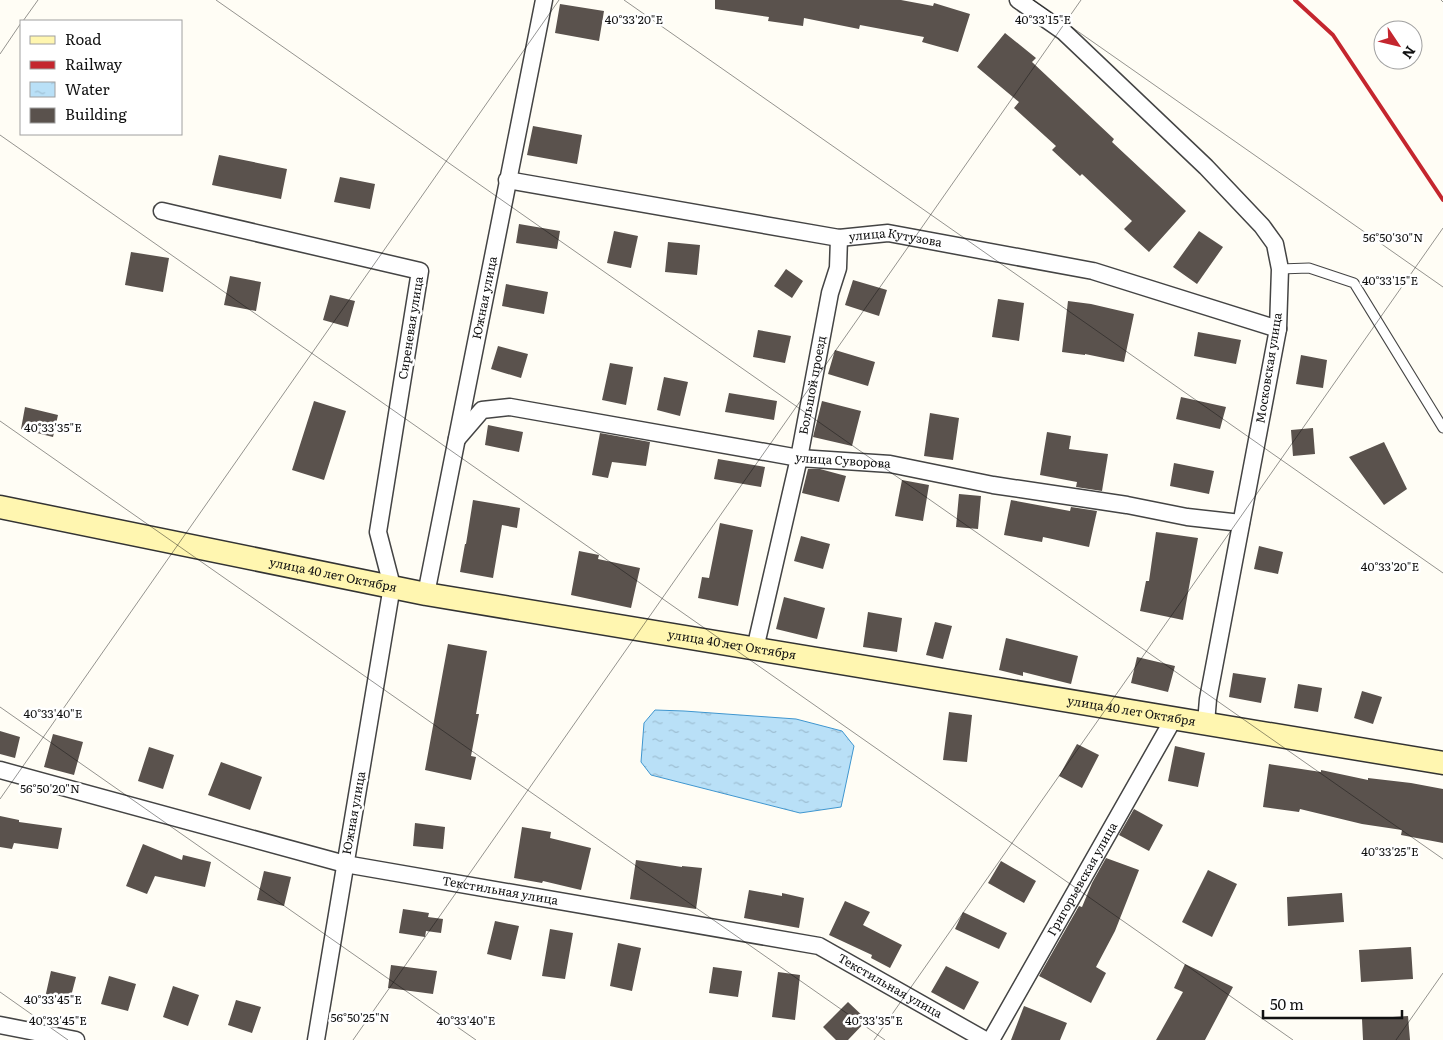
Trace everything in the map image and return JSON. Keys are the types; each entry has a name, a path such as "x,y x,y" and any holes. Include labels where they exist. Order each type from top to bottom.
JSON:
{"street":[{"name":"Южная улица","path":"426,594 544,0"},
{"name":"Московская улица","path":"1018,0 1064,32 1206,167 1262,226 1275,244 1280,269 1278,329 1208,699 1206,723"},
{"name":"улица Кутузова","path":"507,180 839,238 888,233 1093,271 1278,329"},
{"name":"Сиреневая улица","path":"162,212 420,271 378,532 392,586"},
{"name":"Большой проезд","path":"755,649 799,458 830,293 838,268 839,238"},
{"name":"улица Суворова","path":"457,439 482,410 510,407 799,458 890,464 993,485 1126,504 1187,518 1241,523"},
{"name":"улица 40 лет Октября","path":"0,507 426,594 1443,763"},
{"name":"Южная улица","path":"316,1040 392,586"},
{"name":"Григорьевская улица","path":"991,1040 1174,718"},
{"name":"Текстильная улица","path":"0,770 345,864 820,946 985,1040"},
{"path":"0,1025 76,1040"}],"lane":[{"path":"1280,269 1309,268 1354,283 1443,428"}],"water":[{"path":"655,710 796,719 842,731 854,746 841,807 800,813 651,775 641,762 644,723"}],"building":[{"path":"715,0 901,0 933,6 934,3 970,14 958,52 922,42 924,37 860,25 859,29 804,18 803,26 768,21 769,17 715,9"},
{"path":"560,4 604,11 599,41 555,33"},
{"path":"1005,33 1036,58 1032,62 1114,139 1112,142 1186,211 1149,252 1124,229 1132,221 1082,174 1080,176 1052,150 1056,146 1014,108 1019,102 977,67"},
{"path":"533,126 582,135 577,164 527,155"},
{"path":"219,155 287,169 281,199 212,185"},
{"path":"340,177 375,184 370,209 334,202"},
{"path":"519,224 560,231 557,249 516,243"},
{"path":"614,231 638,236 631,268 607,263"},
{"path":"1199,231 1223,247 1197,284 1173,267"},
{"path":"668,242 700,245 697,275 665,272"},
{"path":"131,252 169,258 163,292 125,285"},
{"path":"786,269 803,281 792,298 774,286"},
{"path":"230,276 261,282 256,311 224,305"},
{"path":"853,280 887,290 879,316 845,305"},
{"path":"506,284 548,292 544,314 502,306"},
{"path":"330,295 355,301 348,327 323,320"},
{"path":"998,299 1024,303 1019,341 992,337"},
{"path":"1068,301 1091,304 1134,314 1124,362 1085,354 1062,352"},
{"path":"758,330 791,336 785,363 753,357"},
{"path":"1198,332 1241,340 1236,364 1194,356"},
{"path":"498,346 528,354 521,378 491,369"},
{"path":"835,350 875,362 868,386 828,374"},
{"path":"1301,355 1327,360 1323,388 1296,384"},
{"path":"610,363 633,367 626,405 602,400"},
{"path":"664,377 688,382 680,416 657,410"},
{"path":"729,393 777,401 774,420 725,412"},
{"path":"1181,397 1226,407 1220,429 1176,419"},
{"path":"314,401 346,411 324,480 292,470"},
{"path":"822,401 861,411 852,446 813,437"},
{"path":"25,407 58,415 53,437 21,429"},
{"path":"930,413 959,418 953,460 924,456"},
{"path":"488,425 523,432 519,452 485,445"},
{"path":"1313,428 1315,454 1293,456 1291,430"},
{"path":"1047,432 1071,436 1069,449 1108,454 1102,491 1076,487 1077,482 1040,475"},
{"path":"600,433 650,442 646,466 612,462 608,478 592,475"},
{"path":"1384,442 1407,489 1384,505 1349,457"},
{"path":"718,459 765,467 761,487 714,479"},
{"path":"1174,463 1214,471 1209,494 1170,486"},
{"path":"808,469 820,469 846,476 839,502 802,493"},
{"path":"902,480 929,485 923,521 895,516"},
{"path":"959,494 981,496 978,529 956,527"},
{"path":"473,500 520,508 517,528 502,525 493,578 460,572"},
{"path":"1011,500 1070,511 1071,507 1097,511 1089,547 1043,537 1042,542 1004,535"},
{"path":"720,523 753,530 738,606 698,598 702,577 709,578"},
{"path":"1156,532 1198,538 1183,620 1140,611 1146,581 1149,581"},
{"path":"801,536 830,544 823,569 794,561"},
{"path":"1259,546 1283,552 1278,574 1254,569"},
{"path":"579,551 599,555 598,559 640,568 631,608 571,595"},
{"path":"784,597 825,608 817,639 776,629"},
{"path":"868,612 902,618 897,652 863,647"},
{"path":"935,622 952,626 943,659 926,655"},
{"path":"1006,638 1078,656 1071,684 1023,672 1023,676 999,670"},
{"path":"448,644 487,651 476,714 479,714 471,756 476,757 471,780 425,770"},
{"path":"1137,657 1175,666 1168,692 1131,683"},
{"path":"1233,673 1266,678 1261,703 1229,697"},
{"path":"1298,684 1322,688 1318,712 1294,708"},
{"path":"1362,691 1382,697 1373,724 1354,718"},
{"path":"949,712 972,715 967,762 943,760"},
{"path":"0,731 20,737 15,758 0,754"},
{"path":"53,734 83,742 74,775 44,767"},
{"path":"1077,744 1099,755 1082,788 1059,776"},
{"path":"1175,746 1205,753 1198,787 1168,781"},
{"path":"149,747 174,755 163,789 138,781"},
{"path":"221,762 262,777 250,810 208,795"},
{"path":"1269,764 1321,772 1321,770 1368,780 1368,778 1411,783 1443,789 1443,843 1401,835 1402,830 1362,824 1300,809 1299,812 1263,807"},
{"path":"1134,809 1163,825 1149,851 1119,835"},
{"path":"0,816 19,820 19,822 62,828 58,849 14,843 12,849 0,847"},
{"path":"415,823 445,827 443,849 413,846"},
{"path":"522,827 551,832 550,838 591,848 581,890 543,881 542,883 514,878"},
{"path":"143,844 182,860 183,855 211,862 205,887 155,876 147,894 126,886"},
{"path":"1106,858 1139,870 1115,931 1096,967 1106,973 1091,1003 1039,976 1079,906 1082,907 1092,883"},
{"path":"636,860 702,868 696,909 630,899"},
{"path":"1001,861 1036,881 1024,903 988,883"},
{"path":"1208,870 1237,884 1212,937 1182,922"},
{"path":"264,871 291,877 284,906 257,900"},
{"path":"749,890 782,896 782,893 804,898 799,928 744,918"},
{"path":"1342,893 1344,922 1288,926 1287,897"},
{"path":"845,901 870,912 863,925 902,945 890,968 871,958 872,955 829,935"},
{"path":"403,909 429,913 428,917 443,919 441,933 426,931 425,937 399,933"},
{"path":"963,912 1007,933 999,949 955,929"},
{"path":"495,921 519,926 511,960 487,954"},
{"path":"550,929 573,933 565,979 542,976"},
{"path":"618,943 641,948 632,991 610,986"},
{"path":"1411,947 1413,979 1361,982 1359,950"},
{"path":"1185,964 1233,987 1205,1040 1156,1040 1183,992 1174,988"},
{"path":"391,965 437,971 433,994 388,988"},
{"path":"946,966 979,982 964,1010 931,992"},
{"path":"713,967 742,971 738,997 709,993"},
{"path":"51,971 76,977 69,1004 45,998"},
{"path":"778,972 800,975 795,1020 772,1017"},
{"path":"109,976 136,984 128,1011 101,1004"},
{"path":"173,986 199,995 188,1026 163,1017"},
{"path":"236,1000 261,1007 252,1033 228,1025"},
{"path":"848,1002 867,1020 848,1040 836,1040 823,1027"},
{"path":"1024,1006 1067,1023 1060,1040 1011,1040"},
{"path":"1408,1016 1410,1040 1363,1040 1362,1019"}],"railway":[{"path":"1295,0 1333,35 1443,200"}]}
